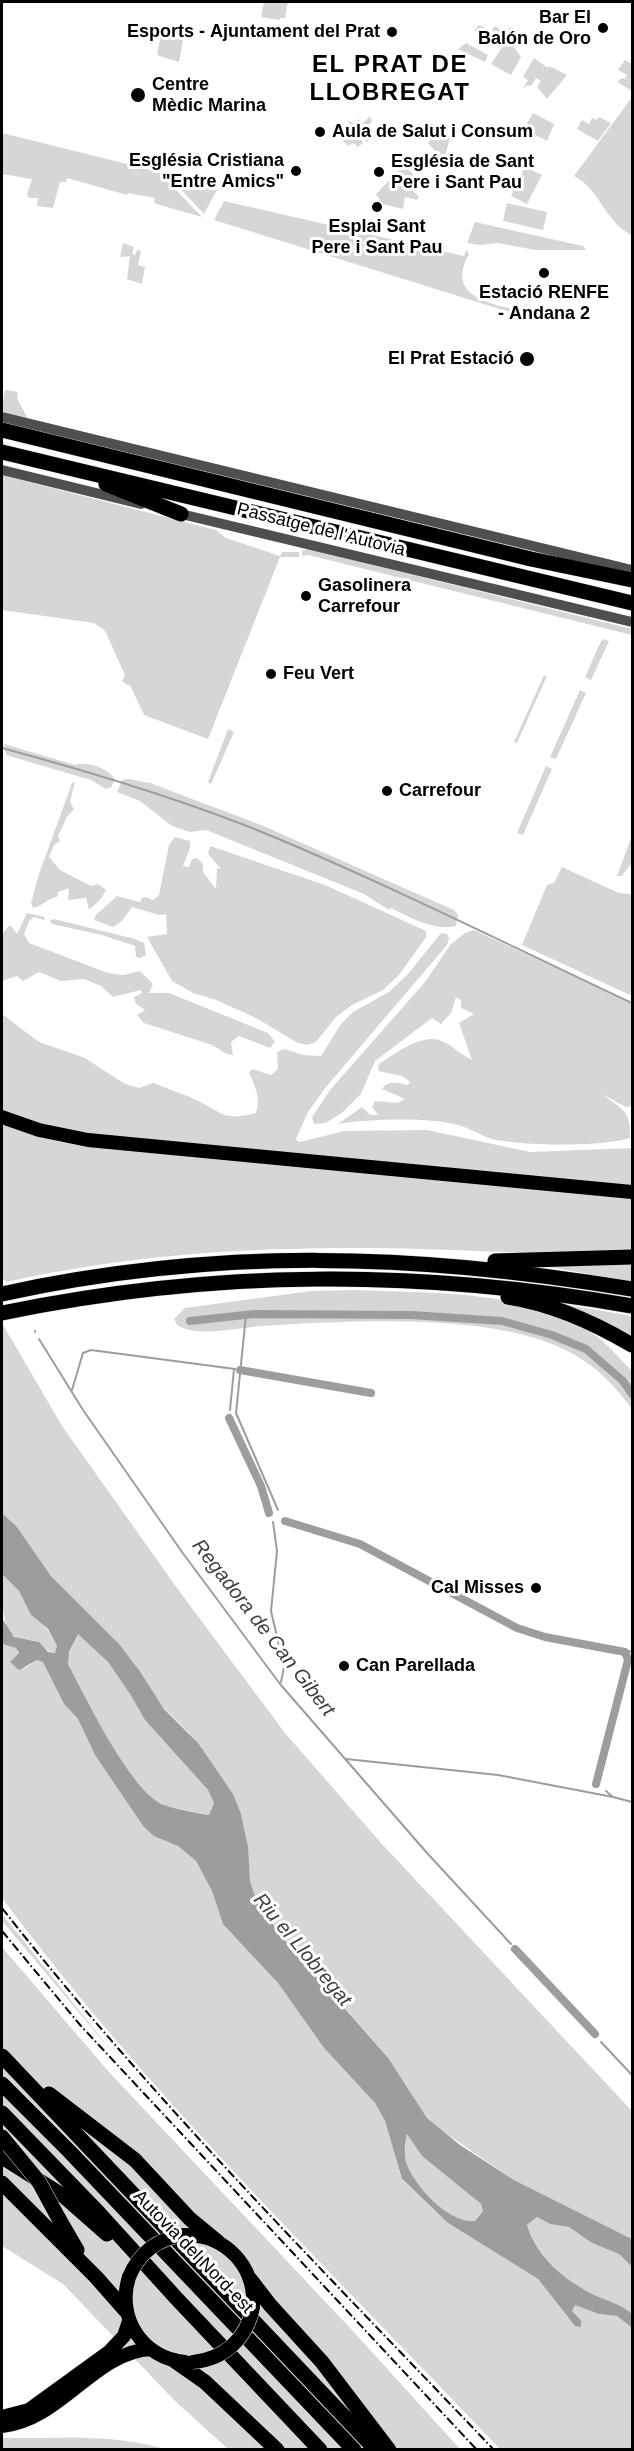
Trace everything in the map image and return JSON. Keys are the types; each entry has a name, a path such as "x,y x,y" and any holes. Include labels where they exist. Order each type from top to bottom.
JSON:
{"highway":[{"path":"2,430 531,559 633,580"},
{"path":"2,452 633,603"},
{"path":"2,457 8,461 106,484 181,514"},
{"path":"531,559 633,588"},
{"path":"460,1266 506,1261 633,1257"},
{"path":"2,1294 38,1286 190,1264 345,1259 460,1266 553,1276 633,1289"},
{"path":"2,1313 49,1304 186,1285 272,1279 392,1279 491,1285 633,1306"},
{"path":"392,1279 530,1301 572,1314 633,1345"},
{"path":"2,2054 54,2098 135,2160 190,2219 218,2242"},
{"path":"2,2054 376,2450"},
{"name":"Autovia del Nord-est","path":"2,2083 354,2450"},
{"path":"2,2113 99,2212 177,2300 320,2450"},
{"path":"2,2137 39,2181 59,2219 96,2277"},
{"path":"2,2157 65,2197 177,2300"},
{"path":"2,2183 96,2277 128,2316"},
{"path":"250,2279 270,2305 322,2362 389,2450"},
{"path":"175,2361 205,2382 277,2450"}],"main road":[{"path":"2,1117 39,1130 88,1140 633,1192"},
{"path":"184,2235 202,2236 218,2242 234,2253 250,2279 253,2307 245,2330 230,2348 209,2360 175,2361 151,2349 136,2334 128,2316 125,2294 129,2277 137,2262 153,2246 168,2238 184,2235"},
{"path":"2,2426 26,2422 109,2352 122,2340 128,2316"},
{"path":"2,2416 41,2408 115,2360 133,2352 151,2349"}],"street":[{"name":"Passatge de l'Autovia","path":"2,417 633,570"},
{"name":"Passatge de l'Autovia","path":"2,470 633,622"}],"shaded area":[{"path":"264,2 288,2 285,18 280,18 280,20 261,17"},
{"path":"479,25 492,31 494,26 507,32 510,27 522,33 514,47 521,57 511,75 491,64 509,37 502,37 497,46 487,41 489,38 474,30"},
{"path":"167,33 169,36 173,34 172,38 183,40 179,62 157,55 161,34"},
{"path":"466,43 488,55 485,62 458,49"},
{"path":"534,58 548,68 549,66 567,75 547,99 537,87 541,81 536,78 531,86 523,88 528,80 523,77"},
{"path":"625,60 632,64 632,91 617,82 622,78 628,80 625,78 627,75 618,70"},
{"path":"632,97 632,235 615,223 590,189 574,176"},
{"path":"533,113 554,124 547,141 535,135 532,140 528,138 532,130 525,127"},
{"path":"370,116 372,121 367,128 375,134 367,142 360,137 363,143 358,147 353,143 348,146 341,138 346,134 350,135 345,129 348,127 351,131 353,129 347,120 356,125 358,119 363,123"},
{"path":"599,117 611,123 598,141 577,129 582,120 589,124 592,118 597,120"},
{"path":"438,130 450,137 444,161 428,143"},
{"path":"2,133 159,172 202,217 154,203 155,198 128,193 127,195 67,178 66,182 60,182 53,208 37,206 38,198 29,198 27,194 32,179 2,174"},
{"path":"404,165 415,176 409,187 419,197 417,200 405,197 403,209 383,204 376,194"},
{"path":"525,167 542,175 527,204 511,196"},
{"path":"176,184 217,190 204,214"},
{"path":"224,201 464,256 466,250 469,254 463,268 463,279 466,288 483,300 517,310 516,314 214,220"},
{"path":"507,203 547,212 543,230 503,221"},
{"path":"475,222 583,246 586,250 535,250 498,243 480,245 467,243"},
{"path":"123,243 134,247 132,253 135,255 137,250 141,251 138,265 145,267 142,284 127,279 130,256 120,257"},
{"path":"5,390 18,392 17,398 29,421 6,415 2,408"},
{"path":"2,475 216,530 226,538 280,556 282,552 299,552 299,557 280,557 208,739 144,715 130,685 122,681 125,675 105,631 94,623 2,610"},
{"path":"308,549 632,629 632,635 308,555 302,556 302,551"},
{"path":"602,639 609,641 591,680 585,677"},
{"path":"544,675 547,676 517,743 514,742"},
{"path":"580,690 586,693 556,759 550,757"},
{"path":"228,729 234,732 211,784 208,782"},
{"path":"4,744 75,765 96,766 115,779 111,787 106,789 91,780 6,755"},
{"path":"546,766 552,769 523,835 517,833"},
{"path":"122,780 150,783 261,825 454,910 458,915 456,926 439,927 422,923 391,908 389,910 364,894 206,830 190,832 172,826 140,801 117,792"},
{"path":"75,782 70,802 74,809 67,817 58,836 60,841 54,845 49,857 60,870 91,886 98,884 106,890 101,899 89,910 86,898 68,900 69,888 58,892 57,897 33,908 31,903 38,877 72,783"},
{"path":"632,835 632,862 622,876 617,876"},
{"path":"175,837 190,841 190,848 183,866 189,867 192,859 197,858 203,864 203,872 216,889 217,868 221,869 208,854 210,846 325,885 426,931 426,937 399,975 383,990 352,1005 336,1017 316,1042 307,1045 298,1043 256,1018 216,1000 193,993 172,981 147,937 167,934 166,914 159,915 132,907 122,921 113,927 94,920 96,915 117,896 140,902 142,898 153,900 159,895 169,845"},
{"path":"562,867 619,893 632,894 632,996 522,945 547,885 554,883"},
{"path":"27,913 45,917 44,920 34,917 29,921 24,934 29,943 108,973 123,975 140,971 153,984 149,993 169,993 268,1033 275,1042 270,1048 239,1036 231,1042 233,1055 227,1054 212,1045 144,1023 137,1015 145,1010 136,1004 134,997 142,993 141,990 113,997 101,986 84,979 61,981 39,972 23,981 17,976 2,981 2,934 10,925 17,934"},
{"path":"54,919 135,939 144,943 146,955 136,957 135,946 102,935 52,924 50,921"},
{"path":"474,930 632,1003 632,1106 626,1107 602,1094 624,1111 629,1121 630,1138 600,1143 541,1144 492,1139 446,1122 382,1120 338,1124 362,1107 370,1115 378,1115 372,1107 375,1101 397,1103 405,1099 382,1089 390,1083 408,1085 410,1082 402,1076 378,1071 379,1064 416,1042 439,1040 472,1060 459,1023 474,1014 461,1008 461,1000 456,997 451,1013 441,1024 432,1018 375,1061 361,1094 343,1112 326,1123 314,1124 312,1117 330,1090 425,982 451,944 465,933"},
{"path":"441,933 447,934 449,938 447,945 326,1087 308,1112 296,1139 299,1142 345,1131 427,1130 530,1152 632,1148 632,1186 109,1136 40,1125 2,1110 2,1014 39,1042 85,1058 125,1084 139,1088 153,1083 187,1096 225,1115 256,1113 258,1097 249,1073 252,1069 271,1075 278,1069 277,1052 285,1049 303,1055 321,1056 341,1024 353,1012 389,992 408,974"},
{"path":"2,1122 58,1141 632,1198 632,1252 537,1253 378,1248 238,1251 99,1265 7,1282 2,1279"},
{"path":"632,1262 632,1282 549,1267"},
{"path":"356,1290 478,1296 510,1301 567,1319 598,1337 632,1371 632,1409 606,1378 582,1359 542,1340 505,1331 464,1325 378,1321 261,1326 206,1332 185,1329 177,1325 174,1319 185,1308 311,1291"},
{"path":"557,1303 632,1316 632,1340"},
{"path":"2,1323 62,1426 177,1588 285,1733 381,1843 632,2111 632,2239 514,2180 438,2128 427,2118 389,2059 267,1917 251,1888 244,1827 233,1794 189,1733 160,1704 131,1659 51,1576 17,1527 2,1513"},
{"path":"2,1513 17,1527 51,1576 119,1644 164,1709 198,1743 233,1794 241,1814 248,1847 250,1881 256,1900 279,1933 389,2059 427,2118 460,2145 514,2180 632,2239 632,2267 619,2254 592,2243 569,2227 550,2224 537,2217 527,2225 538,2248 555,2268 576,2285 632,2314 632,2328 617,2316 599,2314 575,2305 572,2311 581,2320 581,2327 575,2326 538,2279 448,2223 402,2179 385,2121 375,2103 324,2048 278,1983 223,1924 212,1891 196,1861 178,1846 154,1836 143,1826 95,1755 78,1719 64,1704 43,1662 37,1660 19,1670 10,1662 19,1653 16,1648 2,1644 2,1618 14,1637 39,1642 48,1652 55,1653 57,1646 48,1629 31,1615 19,1591 2,1574","holes":["78,1634 108,1662 145,1720 208,1790 214,1803 209,1815 164,1805 151,1797 137,1782 97,1720 68,1664 69,1652","407,2134 422,2156 481,2204 483,2211 475,2221 454,2216 424,2192 406,2162"]},
{"path":"2,1574 19,1591 31,1615 47,1629 57,1646 55,1653 35,1641 19,1639 11,1633 7,1627 3,1610"},
{"path":"78,1633 108,1662 145,1720 208,1790 214,1803 209,1815 164,1805 151,1797 137,1783 123,1764 68,1664 67,1658"},
{"path":"2,1644 16,1648 25,1668 37,1660 43,1661 64,1704 78,1719 95,1755 143,1826 178,1846 196,1861 212,1891 221,1918 278,1983 324,2048 375,2103 385,2121 402,2180 448,2223 538,2279 570,2320 581,2320 572,2311 575,2304 599,2314 617,2316 632,2328 632,2449 500,2449 242,2181 118,2042 59,1971 2,1898"},
{"path":"2,1914 118,2059 2,1921"},
{"path":"2,1947 108,2071 352,2330 460,2449 228,2449 175,2401 63,2284 2,2246"},
{"path":"407,2133 422,2156 481,2204 483,2211 475,2221 465,2220 443,2210 424,2192 406,2162"},
{"path":"537,2217 550,2224 569,2227 592,2243 619,2254 632,2267 632,2314 576,2285 555,2268 538,2248 527,2225"},
{"path":"2,2438 104,2439 145,2444 164,2449 2,2449"}],"waterway":[{"path":"2,748 139,788 208,811 274,837 409,897 632,1003"},
{"path":"190,1321 254,1314 411,1315 502,1321 552,1335 586,1349 623,1381 632,1394"},
{"path":"246,1315 236,1413 278,1510"},
{"name":"Regadora de Can Gibert","path":"39,1339 83,1410 182,1552 280,1684 427,1853 511,1944"},
{"path":"72,1390 83,1353 91,1350 235,1369"},
{"path":"230,1410 234,1369"},
{"path":"240,1370 371,1393"},
{"path":"229,1418 261,1486 269,1513"},
{"path":"285,1521 360,1544 517,1628 545,1637 625,1652 628,1660 596,1784"},
{"path":"273,1522 277,1551 271,1611 284,1667 281,1682"},
{"path":"625,1652 632,1651"},
{"path":"346,1759 498,1775 613,1797"},
{"path":"606,1791 613,1797 632,1802"},
{"name":"Regadora de Can Gibert","path":"515,1949 595,2034"},
{"name":"Regadora de Can Gibert","path":"601,2042 632,2075"}],"railway":[{"path":"2,1908 59,1979 179,2117 494,2450"},
{"path":"2,1931 81,2026 477,2450"}],"place":[{"name":"Bar El Balón de Oro","path":"603,28"},
{"name":"Esports - Ajuntament del Prat","path":"392,32"},
{"name":"Centre Mèdic Marina","path":"138,95"},
{"name":"Aula de Salut i Consum","path":"320,132"},
{"name":"Església Cristiana \"Entre Amics\"","path":"296,171"},
{"name":"Església de Sant Pere i Sant Pau","path":"379,172"},
{"name":"Esplai Sant Pere i Sant Pau","path":"377,207"},
{"name":"Estació RENFE - Andana 2","path":"544,273"},
{"name":"El Prat Estació","path":"527,359"},
{"name":"Gasolinera Carrefour","path":"306,596"},
{"name":"Feu Vert","path":"271,674"},
{"name":"Carrefour","path":"387,791"},
{"name":"Cal Misses","path":"536,1588"},
{"name":"Can Parellada","path":"344,1666"}],"district":[{"name":"EL PRAT DE LLOBREGAT","path":"390,79"}],"water label":[{"name":"Riu el Llobregat","path":"302,1950"}]}
